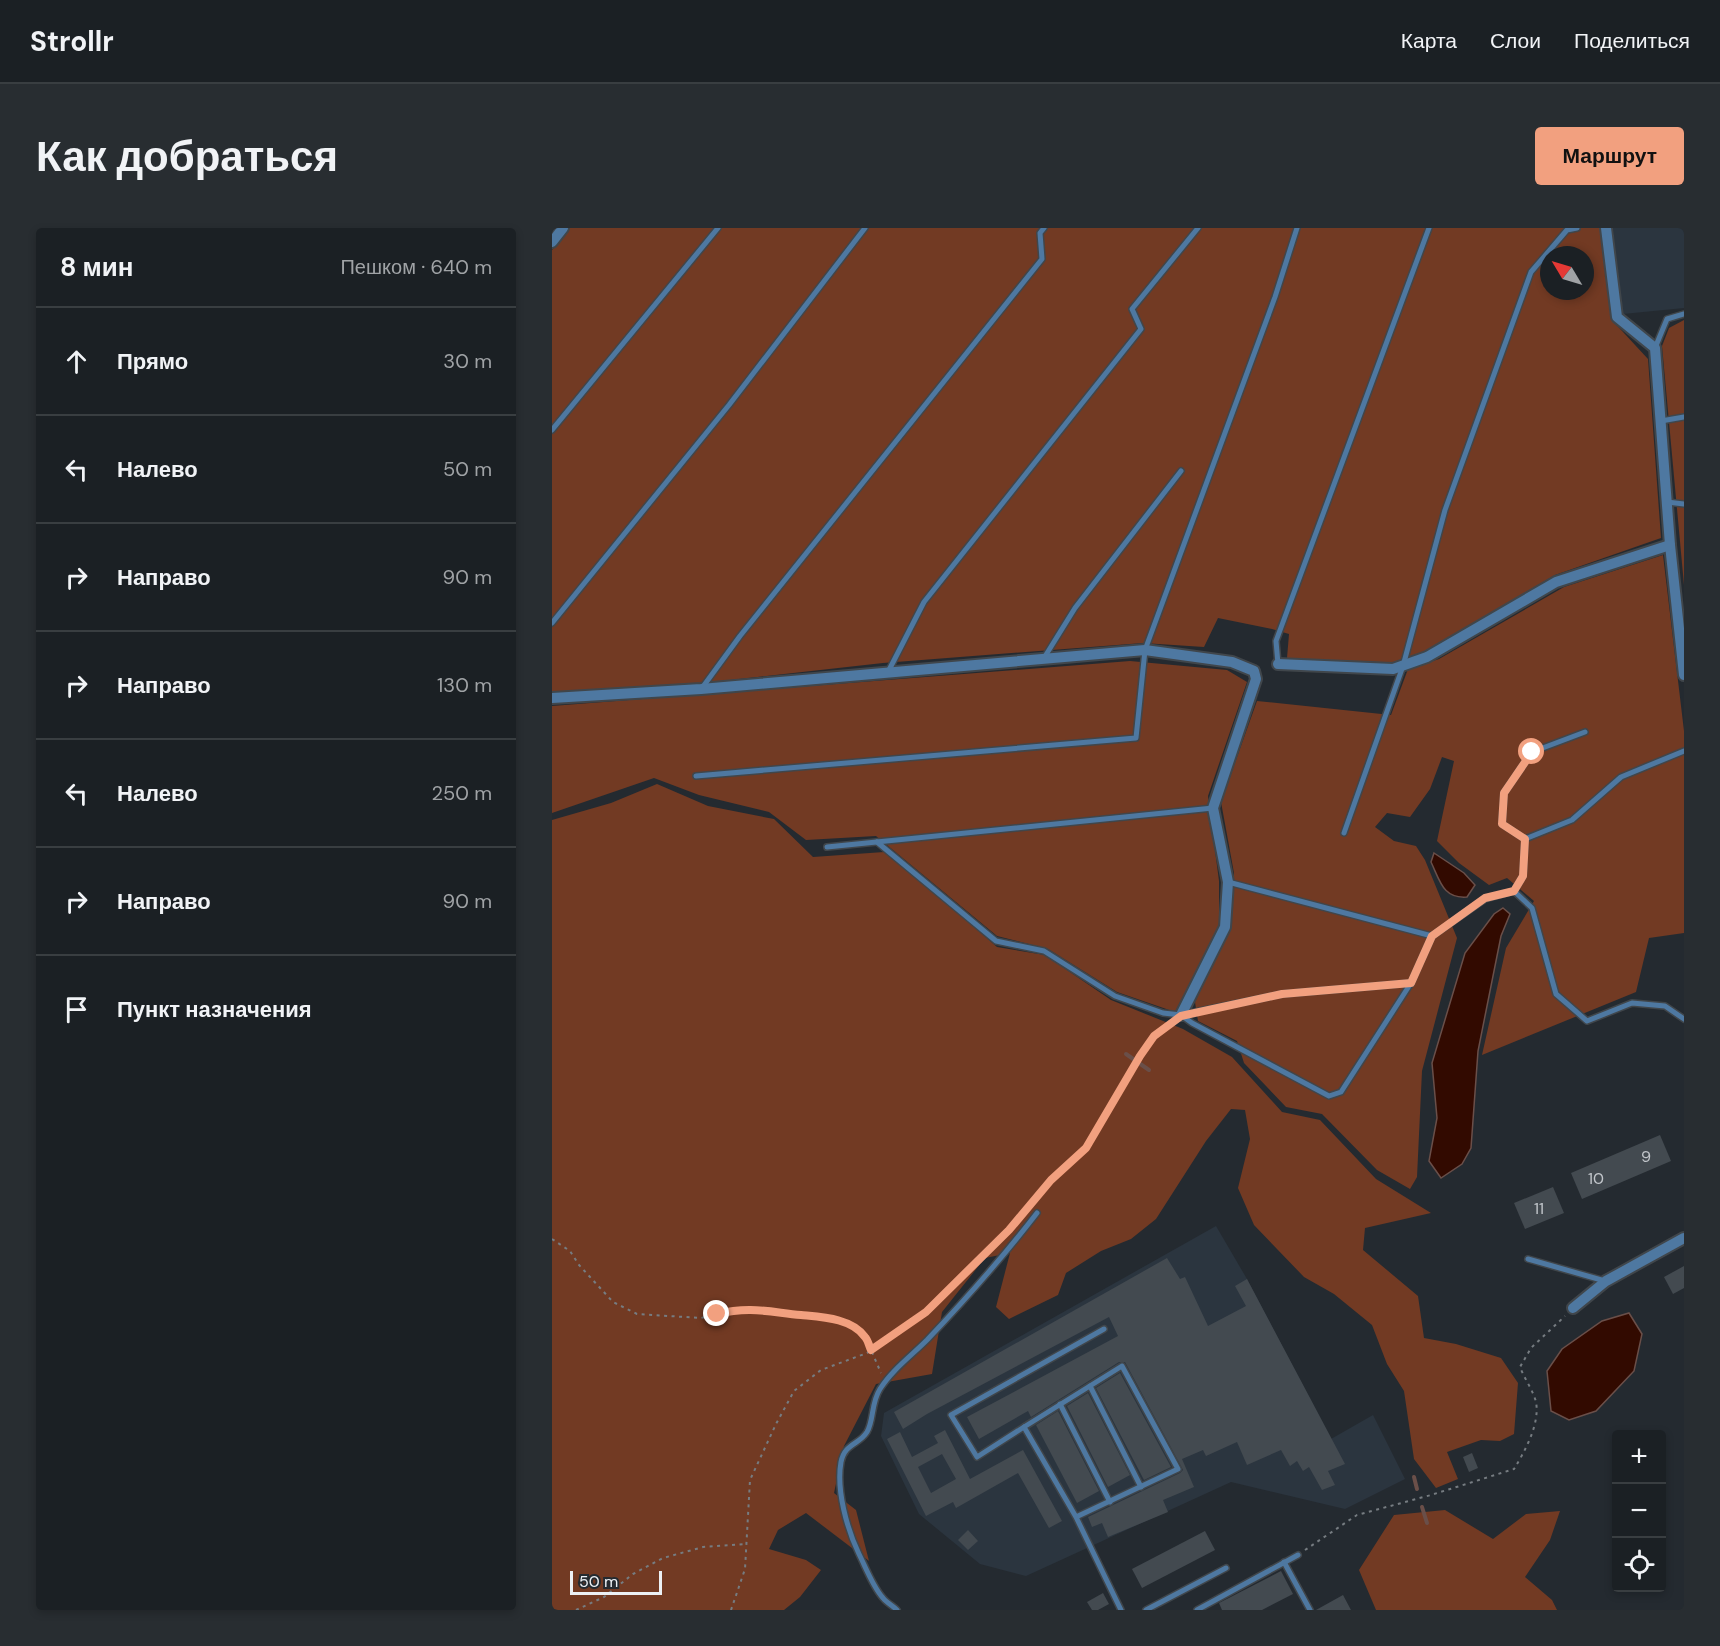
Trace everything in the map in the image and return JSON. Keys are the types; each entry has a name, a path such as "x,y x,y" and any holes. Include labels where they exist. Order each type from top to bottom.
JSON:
{"street":[{"path":"552,242 563,228"},
{"path":"1606,228 1617,316 1655,348 1670,545 1684,675"},
{"path":"1278,664 1393,669 1403,666 1427,657 1556,582 1670,545"},
{"path":"552,698 701,690 1145,650 1232,662 1254,671 1256,679 1213,808 1228,882 1225,927 1181,1016"},
{"path":"1573,1308 1606,1281 1684,1238"}],"lane":[{"path":"552,430 718,228"},
{"path":"552,623 729,405 865,228"},
{"path":"701,690 747,627 1042,259 1041,233 1044,228"},
{"path":"888,672 924,602 1141,329 1132,309 1198,228"},
{"path":"696,776 1136,738 1145,650 1275,297 1297,228"},
{"path":"1278,664 1276,641 1429,228"},
{"path":"1344,833 1403,666 1445,510 1531,272 1567,230 1577,228"},
{"path":"1655,348 1667,319 1684,315"},
{"path":"1661,421 1684,417"},
{"path":"1044,658 1075,608 1181,471"},
{"path":"1667,502 1684,504"},
{"path":"1525,839 1502,824 1504,793 1532,752 1585,732"},
{"path":"1525,839 1572,820 1621,777 1684,751"},
{"path":"827,847 1213,808"},
{"path":"1181,1016 1329,1096 1341,1092 1411,983 1432,936 1485,898 1514,891 1523,876 1525,839"},
{"path":"877,842 996,940 1044,951 1115,996 1163,1013 1181,1016 1282,994 1411,983"},
{"path":"1228,882 1432,936"},
{"path":"1514,891 1532,908 1556,994 1587,1021 1632,1003 1665,1006 1684,1020"},
{"path":"897,1610 883,1598 854,1543 845,1516 841,1488 843,1455 848,1446 866,1435 879,1390 952,1312 1037,1214"},
{"path":"1528,1260 1606,1281"},
{"path":"1076,1517 1179,1469 1122,1366 977,1457 951,1415 1104,1329"},
{"path":"1090,1386 1141,1487"},
{"path":"1060,1404 1110,1502"},
{"path":"1024,1427 1076,1517 1121,1610"},
{"path":"1197,1610 1298,1555"},
{"path":"1284,1562 1310,1610"},
{"path":"1146,1610 1226,1568"}],"path":[{"path":"731,1610 746,1569 750,1480 794,1391 821,1370 871,1350 926,1312 1009,1230 1051,1180 1086,1148 1132,1068 1154,1036 1181,1016"},
{"path":"552,1239 570,1251 579,1265 612,1302 637,1314 670,1318 701,1318 738,1309 827,1316 847,1323 865,1336 879,1365 882,1378 879,1390"},
{"path":"1298,1555 1357,1515 1431,1496 1514,1469 1526,1448 1536,1414 1536,1400 1520,1367 1531,1348 1573,1308"},
{"path":"576,1610 604,1597 633,1574 663,1558 704,1547 747,1544"}],"shaded area":[{"path":"570,228 1600,228 1611,319 1648,359 1661,538 1555,575 1425,652 1393,664 1287,658 1289,634 1218,618 1204,647 1143,643 883,663 694,684 552,692 552,250"},
{"path":"1613,228 1684,228 1684,308 1623,314"},
{"path":"1684,320 1684,585 1662,346 1669,328"},
{"path":"1663,555 1684,731 1684,933 1649,938 1636,992 1482,1055 1506,948 1534,901 1507,878 1489,885 1459,863 1437,841 1454,761 1442,757 1430,789 1410,817 1387,813 1375,827 1394,841 1416,846 1425,860 1457,938 1422,1071 1417,1177 1410,1189 1377,1170 1322,1114 1286,1107 1244,1063 1237,1041 1198,1021 1195,1002 1228,930 1234,873 1221,802 1257,701 1391,715 1408,669 1439,659 1564,587"},
{"path":"1130,661 1227,670 1247,682 1208,796 1219,881 1219,928 1175,1012 1117,992 1048,949 997,936 876,836 806,840 769,812 699,795 654,778 552,813 552,706"},
{"path":"657,784 708,806 774,819 813,857 884,852 997,947 1045,955 1111,1000 1183,1029 1232,1057 1282,1112 1320,1120 1376,1179 1431,1213 1365,1228 1363,1250 1418,1296 1424,1338 1456,1344 1501,1358 1518,1383 1514,1434 1500,1441 1481,1440 1447,1452 1458,1479 1436,1488 1414,1459 1404,1391 1387,1364 1372,1325 1334,1294 1304,1277 1254,1225 1238,1188 1250,1139 1245,1110 1231,1109 1206,1141 1156,1219 1131,1239 1101,1251 1066,1273 1058,1295 1009,1319 996,1307 1010,1253 985,1258 942,1312 932,1374 876,1384 844,1446 834,1493 856,1510 869,1561 806,1513 778,1530 769,1549 806,1560 821,1570 800,1597 784,1610 552,1610 552,820 611,803"},
{"path":"1434,853 1464,873 1475,885 1467,897 1453,895 1443,887 1431,862"},
{"path":"1503,908 1510,914 1501,936 1478,1051 1471,1148 1462,1164 1441,1178 1429,1161 1437,1118 1432,1063 1465,953 1494,914"},
{"path":"1216,1226 1247,1279 1331,1439 1373,1415 1405,1479 1345,1509 1231,1482 1026,1576 980,1564 919,1514 881,1436 884,1413"},
{"path":"1629,1313 1642,1334 1634,1371 1596,1411 1569,1420 1551,1411 1547,1371 1562,1349 1602,1321"},
{"path":"1445,1510 1493,1539 1526,1514 1560,1511 1550,1540 1525,1577 1552,1600 1557,1610 1376,1610 1359,1570 1394,1515"}],"building":[{"path":"1660,1135 1671,1161 1582,1199 1571,1173"},
{"path":"1553,1187 1564,1213 1525,1229 1514,1203"},
{"path":"1167,1258 1180,1279 1185,1277 1208,1326 1246,1306 1235,1286 1247,1279 1345,1464 1328,1471 1335,1485 1322,1490 1309,1467 1303,1471 1297,1461 1290,1466 1281,1450 1247,1465 1237,1442 1206,1456 1203,1450 1182,1459 1194,1487 1163,1500 1168,1512 1108,1537 1102,1523 1092,1527 1088,1517 1183,1470 1125,1362 1119,1362 1031,1417 1028,1411 979,1439 967,1417 1118,1336 1109,1317 903,1429 894,1412"},
{"path":"1684,1266 1684,1288 1673,1294 1664,1277"},
{"path":"1120,1373 1171,1467 1144,1480 1096,1388"},
{"path":"1088,1393 1130,1475 1108,1487 1067,1406"},
{"path":"1058,1411 1099,1491 1077,1503 1036,1425"},
{"path":"945,1430 970,1479 1023,1450 1062,1521 1049,1528 1018,1473 956,1508 953,1502 926,1516 887,1439 900,1432 912,1457 938,1443 934,1436","holes":["942,1454 956,1479 931,1493 918,1467"]},
{"path":"1472,1453 1478,1468 1469,1472 1463,1457"},
{"path":"968,1530 978,1541 968,1550 958,1540"},
{"path":"1205,1531 1215,1550 1142,1588 1132,1569"},
{"path":"1281,1571 1293,1594 1262,1610 1222,1610 1219,1603"},
{"path":"1103,1593 1109,1604 1098,1610 1092,1610 1087,1602"},
{"path":"1343,1595 1351,1610 1316,1610"}],"waterway":[{"path":"1126,1054 1149,1070"},
{"path":"1414,1477 1417,1489"},
{"path":"1422,1507 1427,1523"}],"route":[{"path":"717,1314 738,1309 827,1316 847,1323 865,1336 871,1350 926,1312 1009,1230 1051,1180 1086,1148 1132,1068 1154,1036 1181,1016 1282,994 1411,983 1432,936 1485,898 1514,891 1523,876 1525,839 1502,824 1504,793 1532,752"}]}
